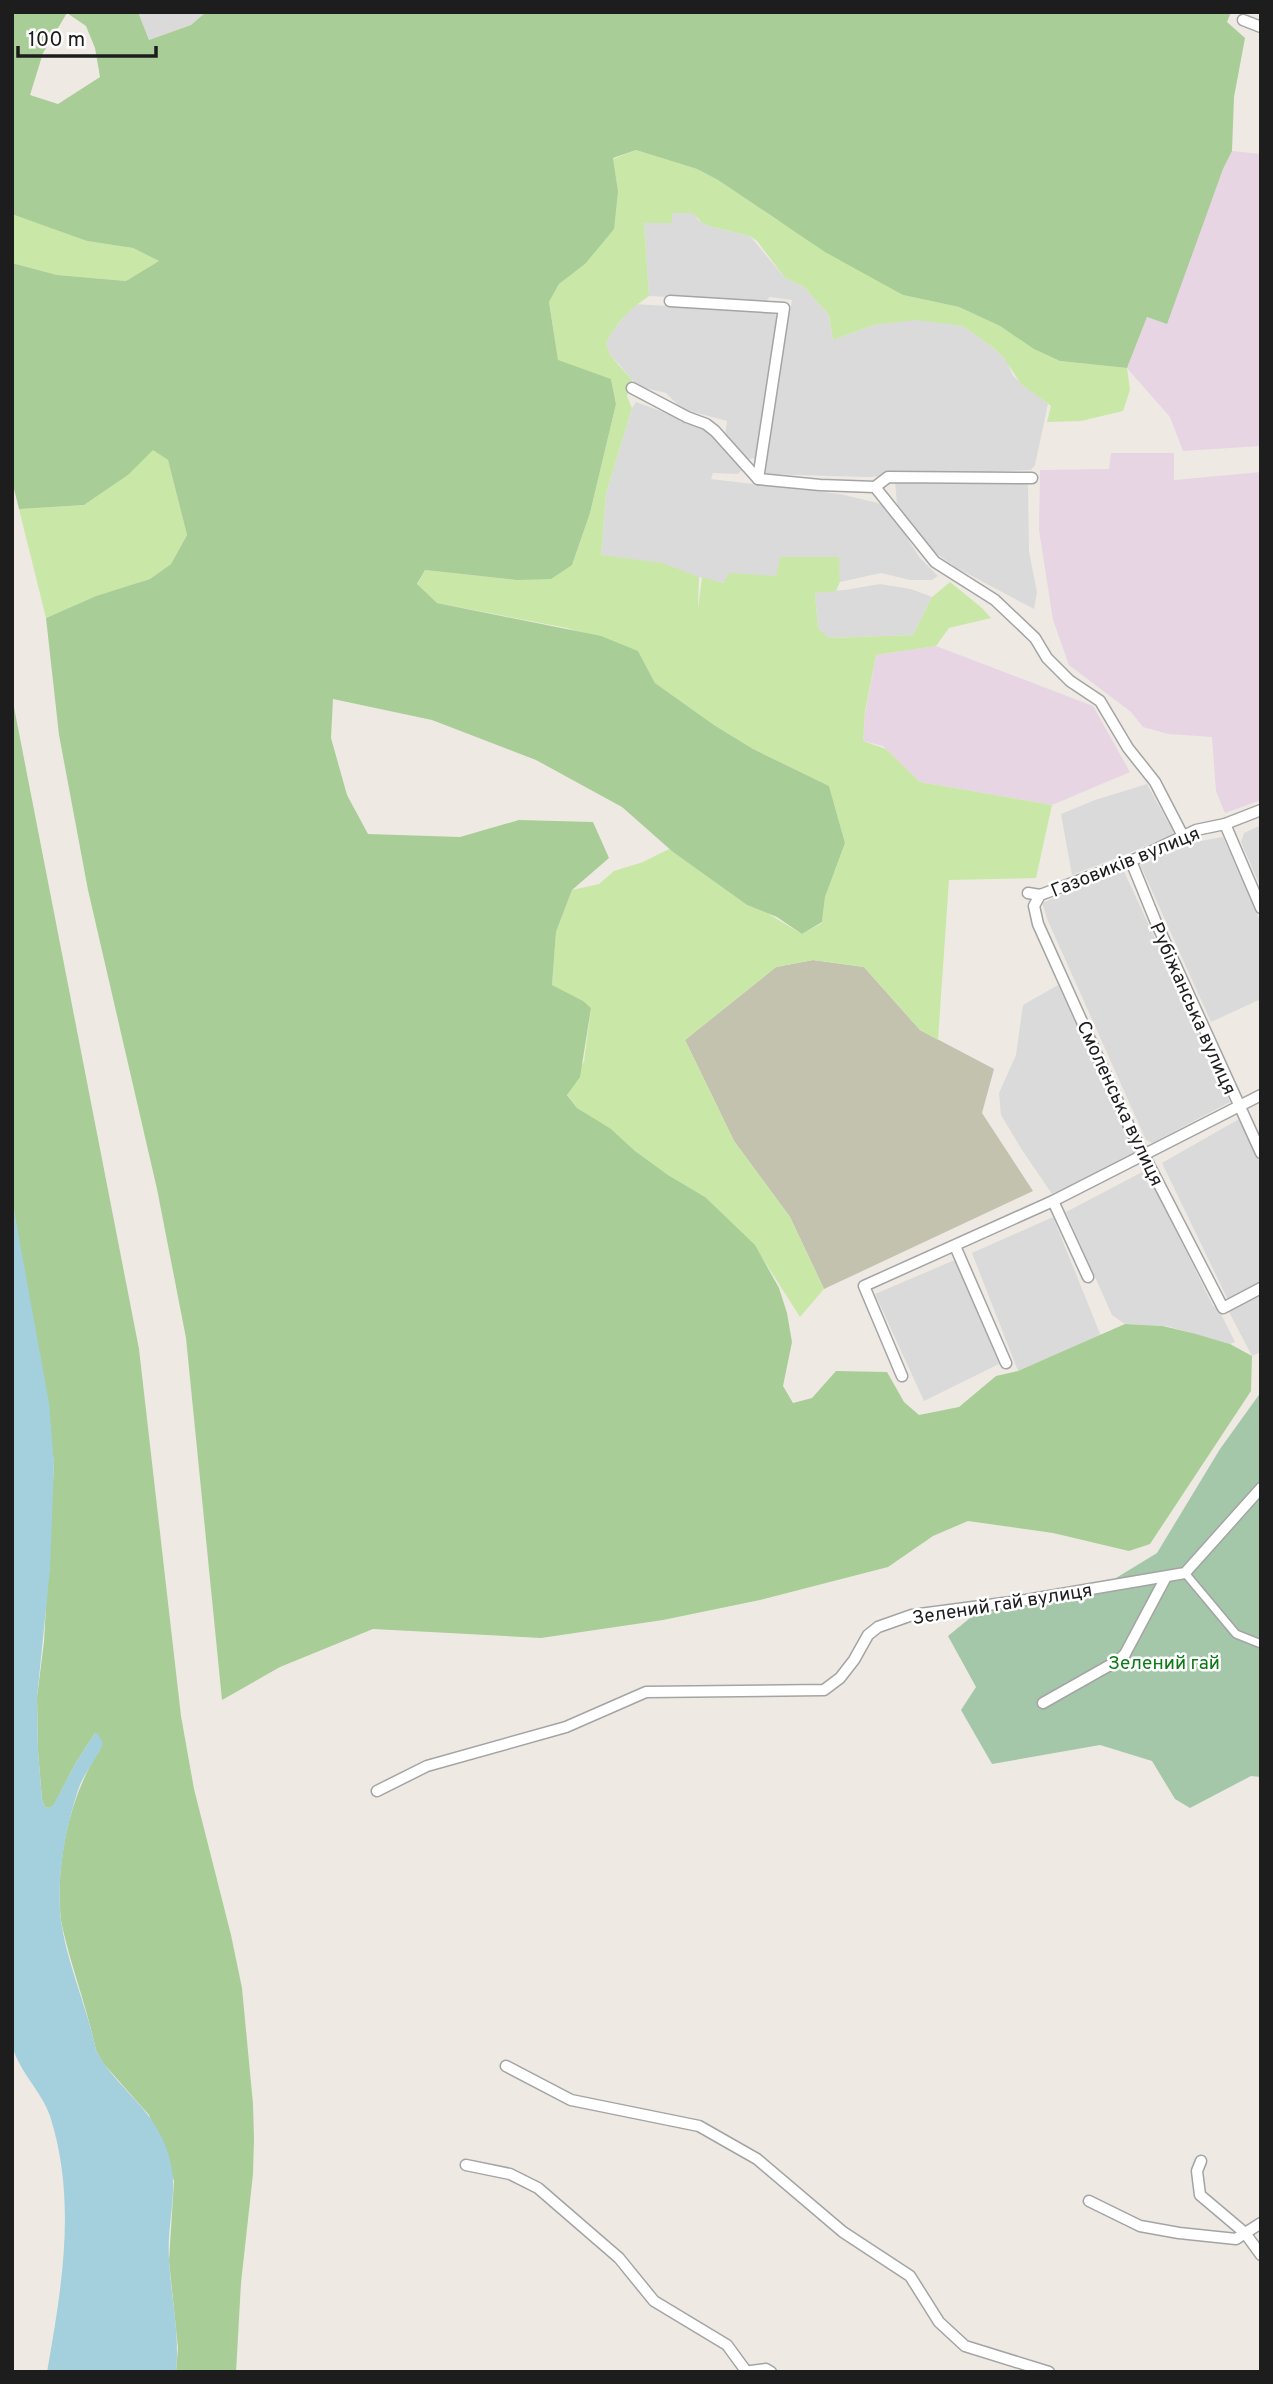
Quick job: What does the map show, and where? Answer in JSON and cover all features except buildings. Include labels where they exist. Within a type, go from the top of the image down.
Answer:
[{"type":"street","points":[[1242,20],[1261,27]]},
{"type":"street","points":[[670,301],[785,308],[758,479]]},
{"type":"street","points":[[632,388],[706,424],[758,479],[875,487],[887,477],[1032,478]]},
{"type":"street","points":[[875,487],[935,562],[995,600],[1035,638],[1047,658],[1070,681],[1100,701],[1128,748],[1155,782],[1184,838]]},
{"type":"street","name":"Газовиків вулиця","points":[[1028,893],[1040,895],[1131,861],[1196,830],[1225,824],[1261,810]]},
{"type":"street","points":[[1225,824],[1261,908]]},
{"type":"street","name":"Рубіжанська вулиця","points":[[1131,861],[1261,1153]]},
{"type":"street","name":"Смоленська вулиця","points":[[1040,895],[1034,905],[1038,924],[1143,1155],[1223,1308],[1261,1288]]},
{"type":"street","points":[[902,1376],[864,1286],[1053,1201],[1261,1095]]},
{"type":"street","points":[[1053,1201],[1088,1277]]},
{"type":"street","points":[[956,1246],[1006,1363]]},
{"type":"street","points":[[1261,1489],[1185,1573],[1236,1634],[1261,1644]]},
{"type":"street","name":"Зелений гай вулиця","points":[[377,1791],[427,1766],[566,1727],[646,1692],[824,1690],[840,1678],[868,1635],[878,1627],[912,1615],[1026,1600],[1185,1573]]},
{"type":"street","points":[[1043,1703],[1125,1654],[1166,1577]]},
{"type":"street","points":[[506,2066],[571,2100],[699,2126],[757,2160],[843,2232],[910,2276],[939,2322],[965,2346],[1049,2372]]},
{"type":"street","points":[[1201,2161],[1197,2171],[1200,2195],[1245,2233],[1261,2255]]},
{"type":"street","points":[[466,2165],[510,2174],[538,2188],[619,2258],[654,2301],[727,2345],[744,2371],[766,2369],[771,2372]]},
{"type":"street","points":[[1089,2201],[1140,2226],[1236,2239],[1261,2224]]},
{"type":"shaded area","points":[[138,12],[206,12],[191,25],[149,40]]},
{"type":"shaded area","points":[[1232,151],[1261,154],[1261,446],[1183,451],[1170,417],[1127,368],[1147,317],[1166,323]]},
{"type":"shaded area","points":[[672,213],[694,213],[698,220],[709,226],[750,236],[785,278],[803,286],[829,315],[833,340],[874,325],[918,319],[963,326],[996,350],[1007,361],[1013,376],[1048,404],[1035,465],[1031,470],[866,477],[762,474],[792,300],[770,297],[765,302],[649,296],[644,223],[672,223]]},
{"type":"shaded area","points":[[634,304],[770,312],[778,316],[758,457],[746,460],[725,435],[727,421],[682,409],[666,393],[637,386],[610,355],[606,339]]},
{"type":"shaded area","points":[[636,402],[706,428],[739,462],[742,470],[738,474],[713,473],[711,479],[840,494],[886,505],[920,558],[938,576],[932,580],[910,580],[881,573],[840,582],[836,557],[780,558],[777,576],[725,583],[601,555],[606,494]]},
{"type":"shaded area","points":[[1111,453],[1174,453],[1174,480],[1261,472],[1261,800],[1225,813],[1216,791],[1212,737],[1168,734],[1143,727],[1131,712],[1069,665],[1053,620],[1039,530],[1040,470],[1109,469]]},
{"type":"shaded area","points":[[895,481],[1028,483],[1029,552],[1037,592],[1034,609],[955,567],[933,551],[897,504]]},
{"type":"shaded area","points":[[880,584],[911,589],[932,597],[913,635],[829,638],[818,628],[815,592]]},
{"type":"shaded area","points":[[936,646],[1093,706],[1130,772],[1052,805],[920,782],[883,746],[863,741],[865,715],[876,655]]},
{"type":"shaded area","points":[[1147,784],[1175,835],[1072,875],[1061,814]]},
{"type":"shaded area","points":[[1261,825],[1261,888],[1241,842],[1244,833]]},
{"type":"shaded area","points":[[1223,837],[1261,923],[1261,999],[1211,1022],[1140,864],[1189,843]]},
{"type":"shaded area","points":[[1123,869],[1230,1102],[1152,1143],[1146,1140],[1042,903]]},
{"type":"shaded area","points":[[813,960],[864,967],[920,1030],[994,1069],[982,1113],[1033,1191],[824,1289],[790,1217],[734,1141],[685,1040],[776,967]]},
{"type":"shaded area","points":[[1058,985],[1137,1153],[1054,1197],[1001,1115],[999,1093],[1016,1055],[1023,1005]]},
{"type":"shaded area","points":[[1239,1119],[1261,1164],[1261,1283],[1228,1300],[1162,1163]]},
{"type":"shaded area","points":[[1146,1170],[1213,1306],[1218,1308],[1235,1342],[1230,1344],[1167,1326],[1125,1324],[1112,1315],[1066,1212]]},
{"type":"shaded area","points":[[1053,1217],[1101,1336],[1018,1371],[972,1253]]},
{"type":"shaded area","points":[[957,1259],[999,1364],[924,1401],[875,1294]]},
{"type":"shaded area","points":[[1261,1293],[1261,1352],[1252,1356],[1228,1310]]},
{"type":"green space","points":[[12,12],[138,12],[149,40],[191,25],[206,12],[1231,12],[1227,22],[1245,38],[1234,97],[1232,151],[1167,324],[1147,317],[1127,368],[1060,361],[1034,349],[1000,326],[959,307],[903,295],[825,252],[718,180],[697,169],[636,150],[613,158],[618,191],[614,229],[585,264],[559,284],[549,302],[558,360],[611,379],[616,404],[590,513],[572,565],[551,579],[516,580],[425,570],[417,584],[437,603],[601,636],[638,651],[655,683],[714,725],[753,749],[829,786],[845,843],[825,897],[822,922],[802,934],[777,917],[747,905],[673,852],[622,807],[536,760],[432,720],[333,699],[331,738],[347,795],[368,834],[460,837],[519,820],[593,822],[609,858],[572,890],[556,932],[552,985],[591,1008],[580,1077],[567,1095],[577,1108],[611,1129],[635,1151],[705,1197],[755,1245],[779,1288],[787,1313],[792,1342],[783,1386],[793,1403],[812,1398],[836,1371],[887,1372],[904,1402],[919,1415],[959,1407],[996,1376],[1018,1371],[1125,1324],[1163,1326],[1196,1334],[1230,1344],[1252,1356],[1251,1391],[1150,1544],[1129,1551],[1053,1533],[968,1521],[933,1536],[888,1567],[760,1600],[663,1620],[541,1638],[373,1629],[280,1667],[222,1700],[186,1338],[157,1189],[88,890],[59,735],[46,618],[96,596],[150,579],[171,564],[187,535],[168,460],[153,450],[128,475],[84,505],[19,509],[12,481],[12,263],[57,275],[126,281],[159,261],[133,248],[87,241],[12,214]],"holes":[[[67,13],[86,26],[95,48],[100,77],[58,104],[30,95],[43,53]]]},
{"type":"green space","points":[[636,150],[697,169],[718,180],[774,218],[903,295],[959,307],[1000,326],[1060,361],[1127,368],[1130,390],[1123,411],[1081,421],[1047,422],[1051,406],[1021,384],[996,350],[963,326],[916,320],[874,325],[833,340],[829,315],[803,286],[785,278],[757,241],[750,236],[709,226],[693,213],[672,213],[672,223],[644,223],[649,296],[624,317],[606,344],[610,355],[632,380],[627,396],[632,408],[606,494],[601,555],[663,563],[699,577],[698,609],[702,577],[724,583],[729,573],[776,576],[780,557],[839,557],[840,582],[836,591],[815,593],[818,628],[829,638],[913,635],[932,597],[950,582],[991,618],[949,628],[936,646],[876,655],[865,712],[863,741],[886,749],[920,782],[1052,805],[1036,878],[949,880],[938,1040],[920,1030],[864,967],[813,960],[776,967],[685,1040],[734,1141],[790,1217],[824,1289],[800,1317],[763,1259],[705,1197],[668,1175],[615,1133],[577,1108],[567,1094],[584,1061],[591,1008],[552,985],[556,932],[572,890],[599,884],[614,871],[643,862],[669,849],[747,905],[767,913],[802,934],[822,923],[825,897],[845,843],[829,786],[753,749],[714,725],[655,683],[638,651],[567,628],[437,603],[417,585],[425,570],[516,580],[572,565],[590,513],[616,404],[611,379],[558,361],[549,302],[559,284],[585,264],[618,191],[613,159]]},
{"type":"green space","points":[[12,214],[87,241],[133,248],[159,261],[126,281],[57,275],[12,263]]},
{"type":"green space","points":[[152,449],[168,460],[187,535],[171,564],[150,579],[96,596],[46,618],[19,509],[84,505],[128,475]]},
{"type":"green space","points":[[12,697],[139,1349],[181,1716],[194,1789],[242,1988],[254,2139],[236,2372],[176,2372],[178,2348],[169,2261],[174,2181],[149,2115],[103,2063],[96,2050],[61,1920],[60,1877],[67,1832],[80,1788],[100,1750],[95,1733],[54,1805],[45,1807],[42,1800],[37,1697],[44,1642],[54,1463],[12,1199]]},
{"type":"green space","name":"Зелений гай","points":[[1261,1392],[1261,1777],[1251,1776],[1190,1808],[1175,1799],[1152,1761],[1100,1745],[992,1764],[961,1710],[976,1687],[948,1636],[981,1609],[1093,1592],[1157,1553],[1220,1449]]},
{"type":"water","points":[[12,1199],[49,1403],[54,1463],[50,1569],[37,1697],[42,1800],[45,1807],[49,1808],[54,1804],[75,1764],[95,1733],[98,1734],[103,1743],[81,1784],[66,1838],[60,1888],[61,1921],[96,2050],[110,2072],[146,2112],[160,2134],[172,2167],[169,2260],[176,2330],[176,2372],[47,2372],[62,2276],[65,2212],[63,2179],[50,2116],[12,2045]]}]
